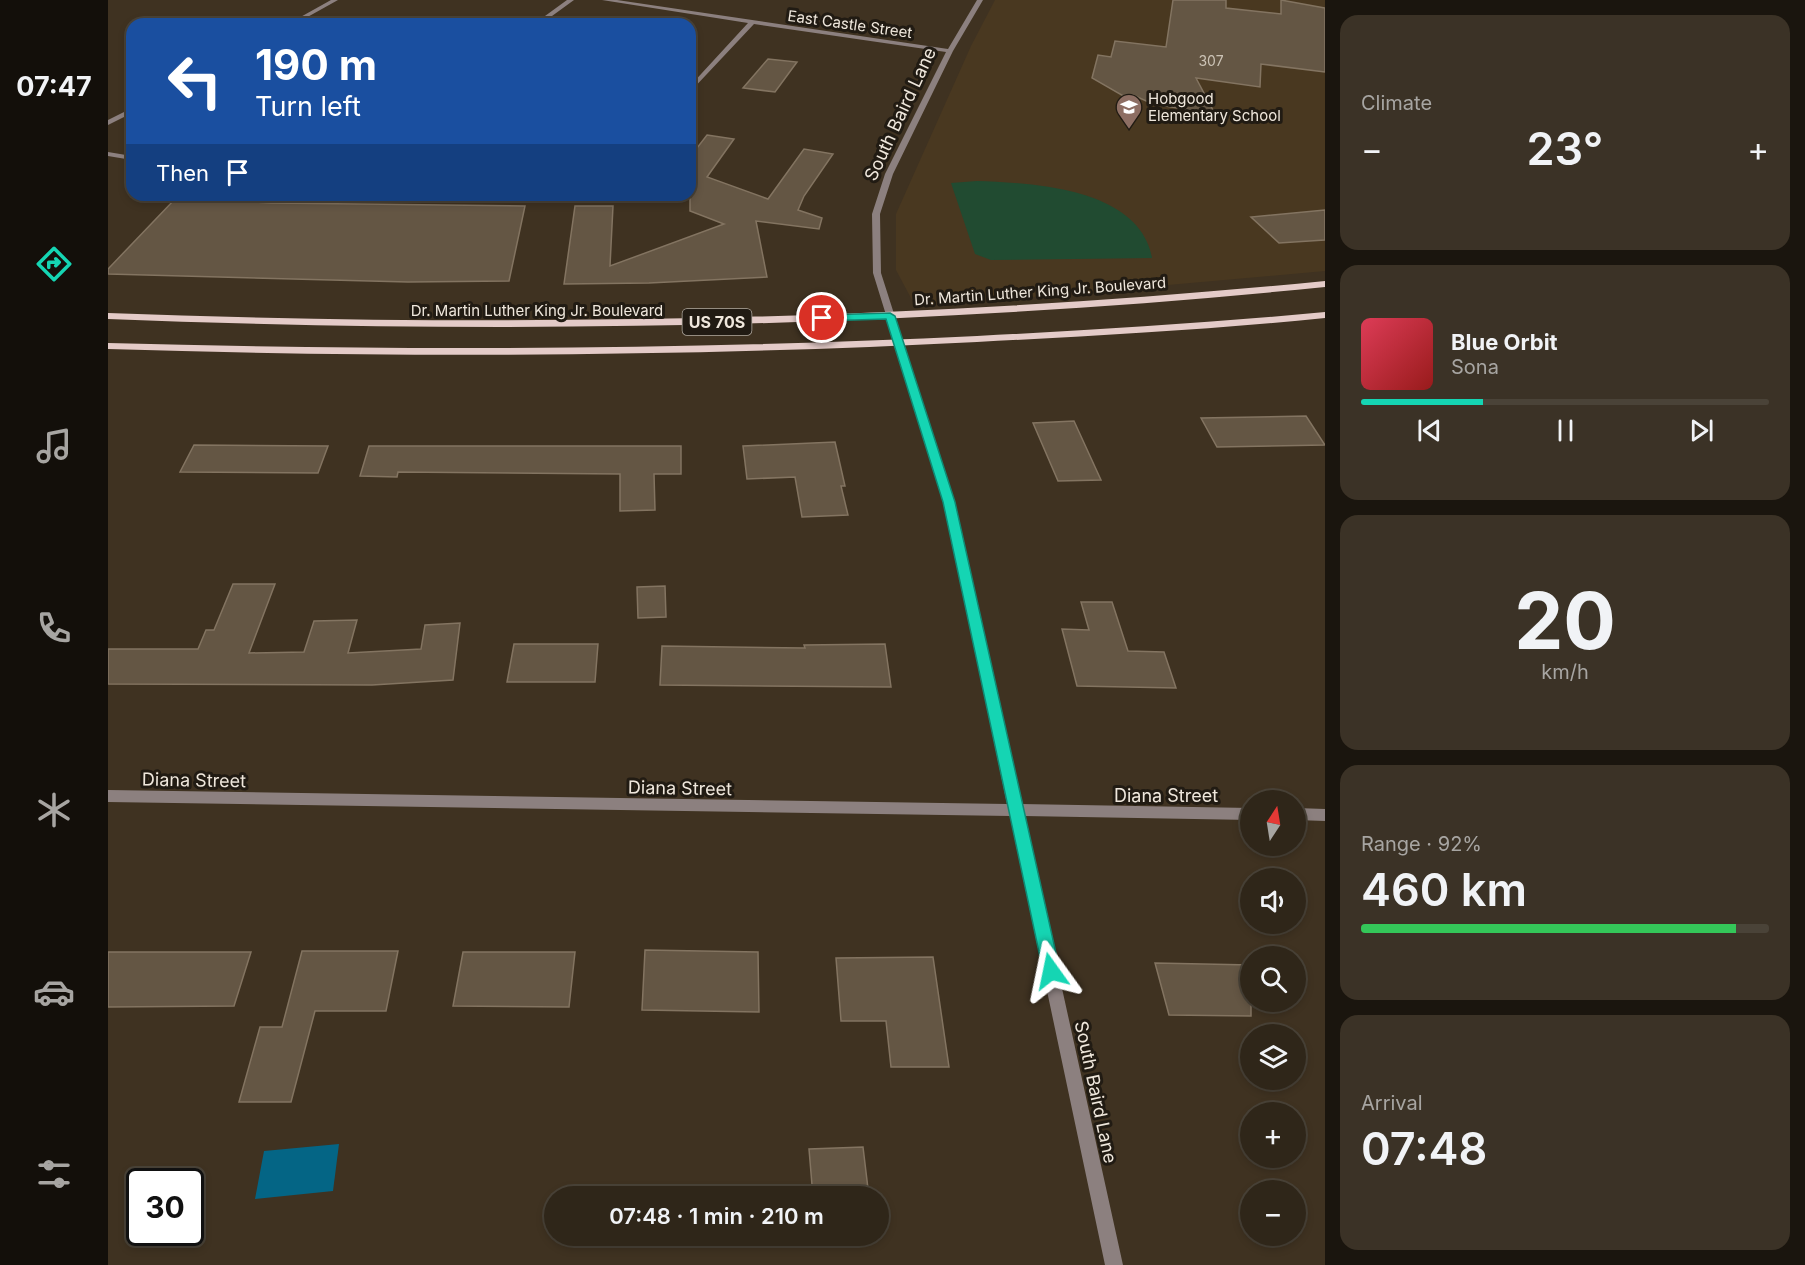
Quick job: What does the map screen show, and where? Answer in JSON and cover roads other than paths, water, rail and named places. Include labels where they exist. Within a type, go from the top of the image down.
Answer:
[{"type":"main road","name":"Dr. Martin Luther King Jr. Boulevard","points":[[108,316],[430,326],[662,324],[890,316],[1113,303],[1325,284]]},
{"type":"main road","name":"US 70S","points":[[108,346],[393,354],[899,344],[1123,331],[1325,315]]},
{"type":"street","points":[[302,18],[335,0]]},
{"type":"street","points":[[546,18],[571,0]]},
{"type":"street","name":"East Castle Street","points":[[605,0],[950,51]]},
{"type":"street","name":"South Baird Lane","points":[[980,0],[950,51],[889,174],[876,214],[877,273],[949,502],[1114,1265]]},
{"type":"street","points":[[696,83],[752,22]]},
{"type":"street","points":[[108,123],[126,113]]},
{"type":"street","points":[[108,154],[126,157]]},
{"type":"street","name":"Diana Street","points":[[108,796],[1240,814]]},
{"type":"street","points":[[1306,814],[1325,815]]},
{"type":"water","points":[[339,1144],[333,1191],[255,1199],[264,1151]]},
{"type":"place","name":"Hobgood Elementary School","points":[[1129,130]]}]
